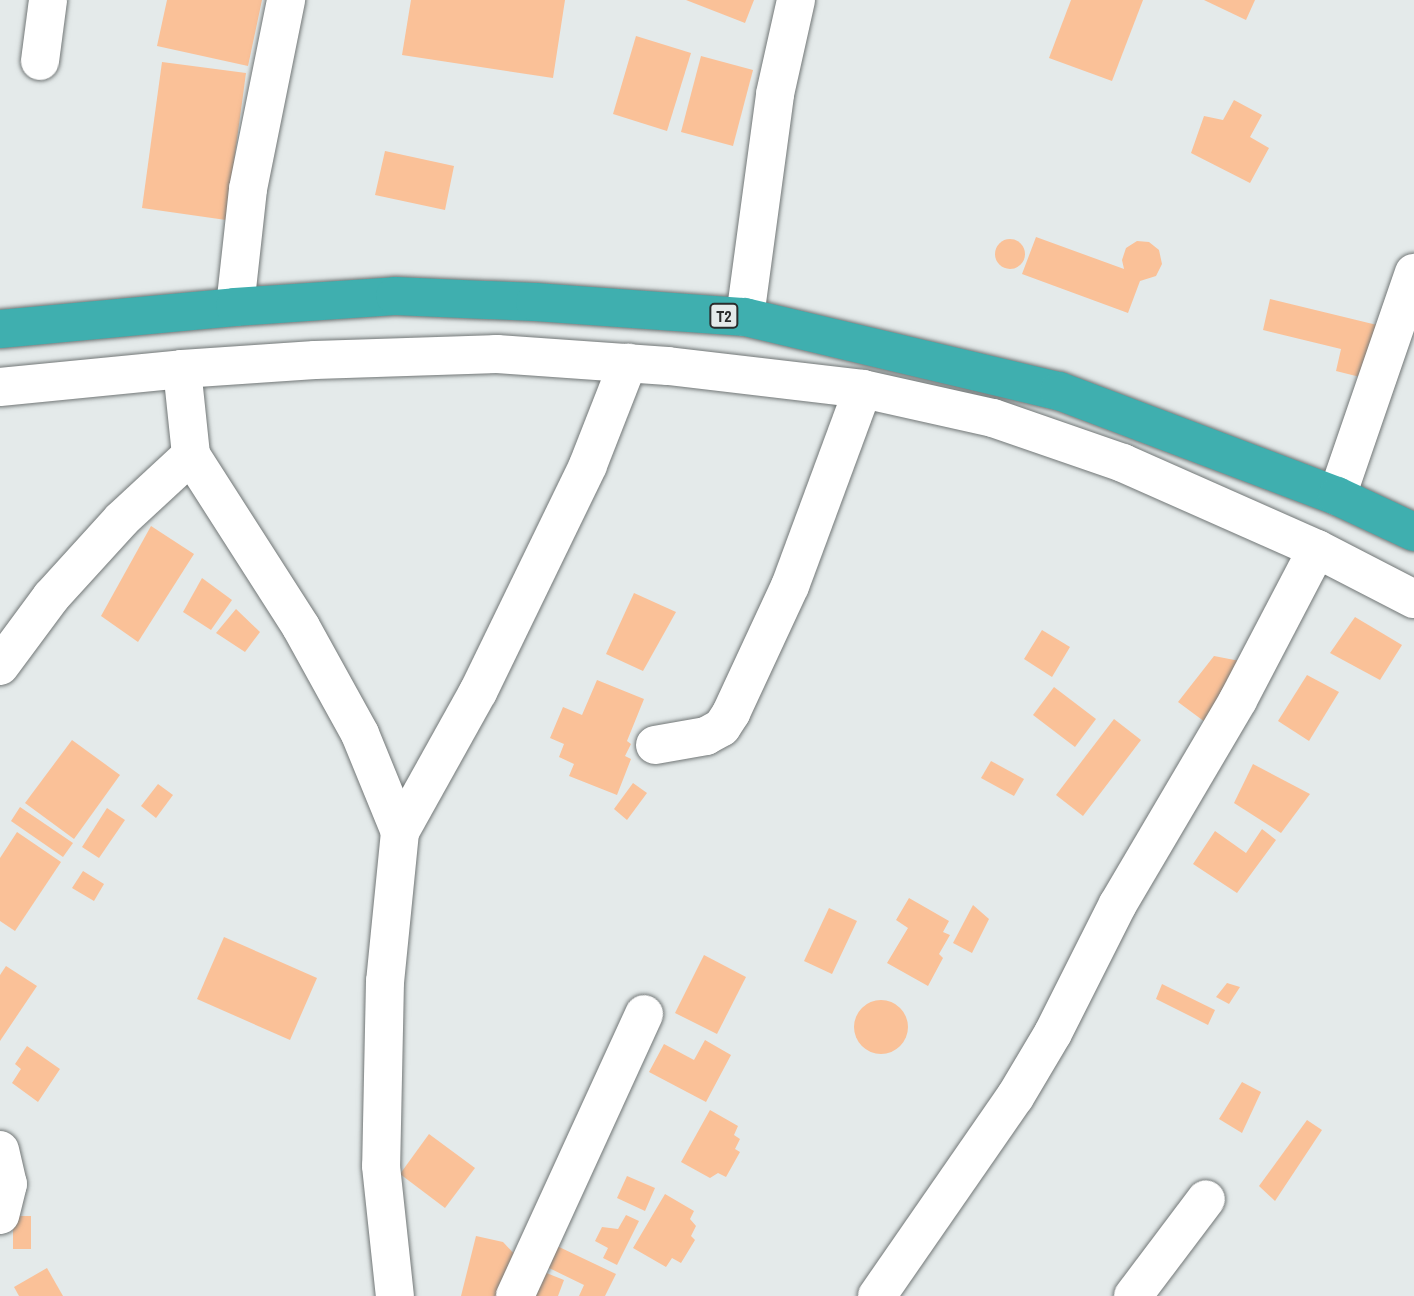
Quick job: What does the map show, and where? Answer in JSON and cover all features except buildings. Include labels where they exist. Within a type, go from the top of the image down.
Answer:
[{"type":"highway","name":"T2","points":[[0,329],[235,307],[395,296],[535,302],[745,317],[1059,391],[1336,496],[1414,532]]},
{"type":"street","points":[[40,61],[48,0]]},
{"type":"street","points":[[235,307],[248,189],[286,0]]},
{"type":"street","points":[[745,317],[775,94],[796,0]]},
{"type":"street","points":[[1336,496],[1414,273]]},
{"type":"street","points":[[0,387],[181,369],[315,360],[497,354],[628,363],[863,389],[993,418],[1123,463],[1318,549],[1414,599]]},
{"type":"street","points":[[395,1296],[382,1166],[385,981],[400,832],[495,657],[588,466],[628,363]]},
{"type":"street","points":[[181,369],[191,454],[301,627],[360,734],[400,832]]},
{"type":"street","points":[[655,745],[706,736],[722,727],[731,713],[790,586],[863,389]]},
{"type":"street","points":[[0,666],[51,597],[122,519],[191,454]]},
{"type":"street","points":[[877,1296],[1016,1097],[1053,1033],[1118,904],[1238,700],[1318,549]]},
{"type":"street","points":[[514,1296],[644,1014]]},
{"type":"street","points":[[0,1150],[8,1184],[0,1215]]},
{"type":"street","points":[[1133,1296],[1206,1199]]}]
